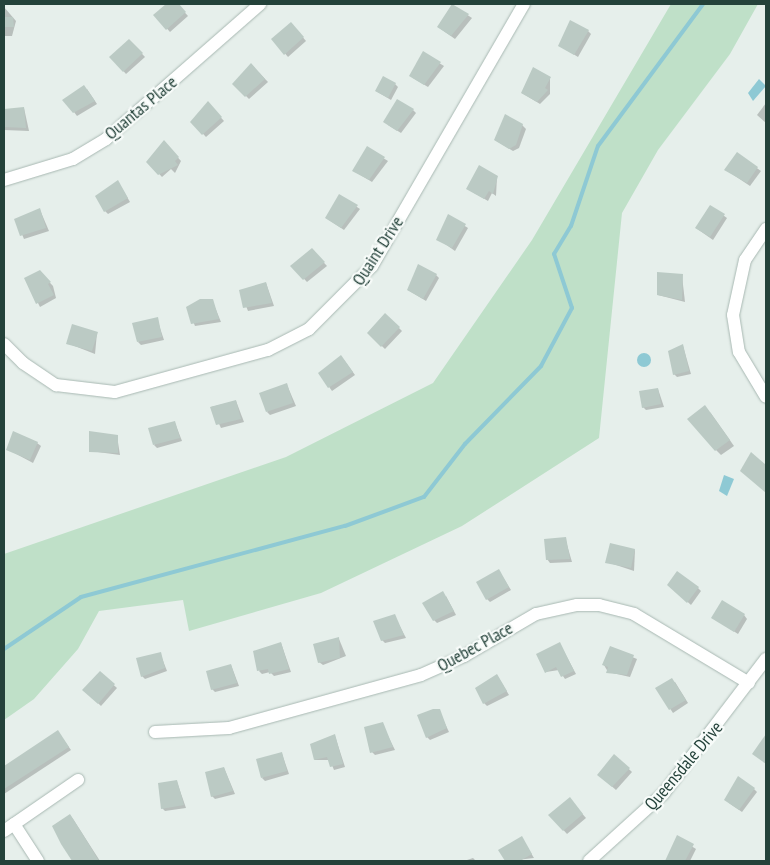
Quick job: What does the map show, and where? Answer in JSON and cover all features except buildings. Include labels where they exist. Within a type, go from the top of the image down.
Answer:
[{"type":"street","name":"Quantas Place","points":[[4,180],[73,159],[106,139],[260,4]]},
{"type":"street","name":"Quaint Drive","points":[[4,344],[23,363],[56,385],[115,392],[268,350],[309,329],[372,266],[524,4]]},
{"type":"street","points":[[766,229],[745,260],[733,315],[739,352],[766,397]]},
{"type":"street","name":"Quebec Place","points":[[155,732],[229,728],[420,675],[464,656],[536,614],[577,605],[599,605],[634,614],[749,683]]},
{"type":"street","name":"Queensdale Drive","points":[[589,861],[603,857],[663,794],[766,659]]},
{"type":"street","points":[[38,861],[9,827],[78,780]]},
{"type":"green space","points":[[671,4],[758,4],[730,54],[658,150],[622,213],[599,438],[462,526],[321,593],[189,631],[183,600],[99,611],[78,649],[34,699],[4,720],[4,554],[286,457],[433,383],[532,240]]},
{"type":"water","points":[[759,79],[766,86],[753,101],[748,93]]},
{"type":"water","points":[[641,353],[647,353],[651,360],[647,367],[641,367],[637,363],[637,357]]},
{"type":"water","points":[[724,475],[734,479],[727,496],[719,491]]},
{"type":"waterway","points":[[4,649],[81,597],[345,526],[424,497],[465,444],[541,366],[572,308],[554,254],[571,226],[598,146],[703,4]]}]
